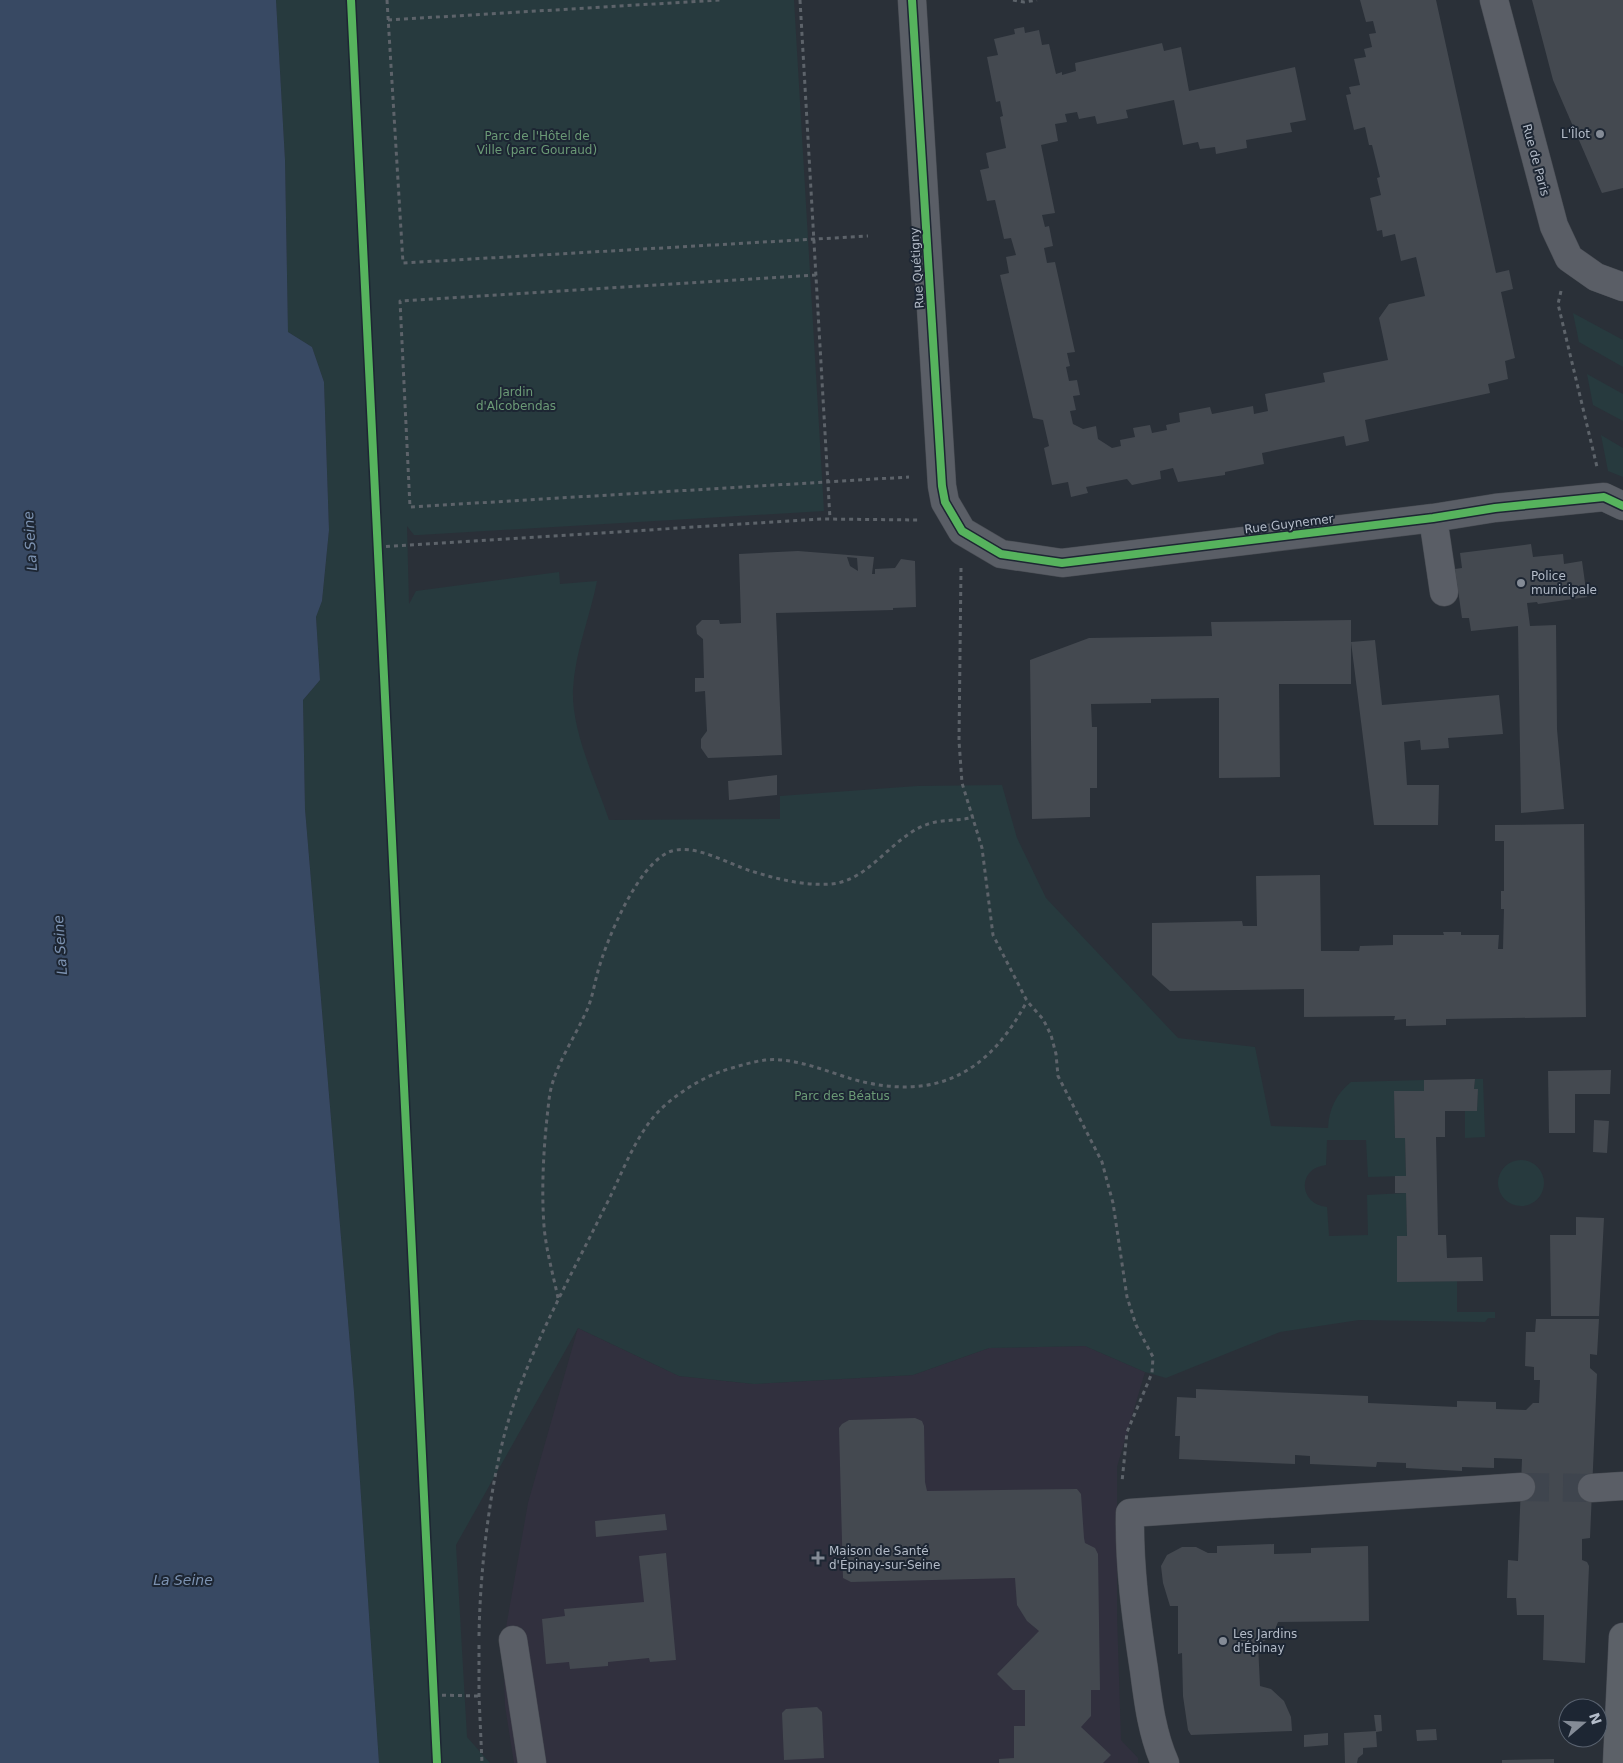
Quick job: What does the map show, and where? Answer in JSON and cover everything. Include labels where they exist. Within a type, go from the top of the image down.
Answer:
[{"type":"main road","points":[[1617,1763],[1623,1637]]},
{"type":"street","name":"Rue Quétigny","points":[[912,0],[941,475],[946,502],[959,525]]},
{"type":"street","name":"Rue de Paris","points":[[1494,0],[1554,226],[1569,258],[1596,277],[1623,287]]},
{"type":"street","name":"Rue Guynemer","points":[[959,525],[1001,554],[1062,563],[1433,518],[1495,508],[1604,497],[1623,506]]},
{"type":"street","points":[[1433,518],[1444,592]]},
{"type":"street","points":[[1592,1488],[1623,1486]]},
{"type":"street","points":[[1165,1763],[1152,1722],[1141,1653],[1129,1556],[1130,1513],[1521,1487]]},
{"type":"street","points":[[513,1640],[532,1763]]},
{"type":"path","points":[[387,0],[403,263],[868,236]]},
{"type":"path","points":[[388,20],[720,0]]},
{"type":"path","points":[[800,0],[830,519]]},
{"type":"path","points":[[1013,0],[1024,2],[1037,0]]},
{"type":"path","points":[[1569,258],[1558,304],[1599,475]]},
{"type":"path","points":[[816,275],[400,301],[410,507],[941,475]]},
{"type":"path","points":[[378,547],[830,519],[959,525],[959,741],[962,783],[982,848],[993,935],[1026,1001],[1043,1019],[1051,1035],[1056,1054],[1058,1076],[1067,1098],[1102,1162],[1113,1203],[1127,1297],[1145,1344],[1153,1357],[1152,1373],[1127,1432],[1121,1492],[1130,1513]]},
{"type":"path","points":[[558,1298],[544,1227],[545,1156],[549,1097],[568,1044],[586,1013],[611,934],[646,871],[660,857],[672,851],[686,850],[710,855],[750,870],[798,883],[832,884],[855,876],[922,826],[946,819],[974,817]]},
{"type":"path","points":[[482,1763],[479,1696],[480,1597],[489,1520],[503,1440],[527,1371],[558,1298],[605,1208],[626,1159],[656,1114],[683,1091],[720,1071],[766,1060],[809,1065],[854,1079],[886,1086],[918,1087],[955,1078],[987,1057],[1012,1028],[1026,1001]]},
{"type":"path","points":[[434,1695],[479,1696]]},
{"type":"shaded area","name":"Maison de Santé d'Épinay-sur-Seine","points":[[578,1328],[679,1376],[754,1384],[913,1375],[989,1348],[1085,1346],[1145,1372],[1117,1467],[1117,1614],[1121,1740],[1138,1758],[1138,1763],[514,1763],[505,1706],[503,1644],[528,1503]]},
{"type":"green space","points":[[276,0],[794,0],[824,511],[419,535],[414,535],[407,526],[409,604],[416,591],[559,572],[560,584],[597,581],[574,675],[573,705],[585,756],[609,820],[780,819],[780,796],[917,786],[1002,785],[1017,838],[1046,898],[1178,1038],[1255,1047],[1271,1126],[1328,1128],[1334,1102],[1351,1082],[1424,1080],[1424,1091],[1394,1091],[1395,1138],[1405,1138],[1406,1176],[1368,1177],[1366,1140],[1327,1140],[1326,1165],[1310,1172],[1306,1179],[1306,1193],[1317,1204],[1327,1207],[1329,1236],[1368,1235],[1367,1195],[1406,1193],[1407,1236],[1397,1236],[1398,1282],[1457,1281],[1457,1312],[1495,1312],[1495,1318],[1488,1318],[1485,1322],[1359,1320],[1280,1332],[1166,1378],[1145,1372],[1085,1346],[989,1348],[913,1375],[754,1384],[679,1376],[578,1328],[456,1545],[467,1737],[490,1763],[379,1763],[354,1392],[305,809],[303,700],[320,680],[316,617],[322,601],[329,530],[324,382],[312,347],[288,332],[285,160]]},
{"type":"green space","points":[[1573,313],[1623,340],[1623,367],[1579,342]]},
{"type":"green space","points":[[1587,374],[1623,394],[1623,421],[1593,405]]},
{"type":"green space","points":[[1601,435],[1623,448],[1623,477],[1608,471]]},
{"type":"green space","points":[[1475,1079],[1483,1079],[1485,1137],[1465,1138],[1465,1111],[1477,1110],[1478,1090],[1474,1089]]},
{"type":"green space","points":[[1516,1160],[1526,1160],[1540,1170],[1544,1183],[1540,1196],[1534,1202],[1526,1206],[1516,1206],[1502,1196],[1498,1188],[1498,1178],[1508,1164]]},
{"type":"water","name":"La Seine","points":[[0,0],[276,0],[285,160],[288,332],[312,347],[324,382],[329,530],[322,601],[316,617],[320,680],[303,700],[305,809],[354,1392],[379,1763],[0,1763]]},
{"type":"building","points":[[1360,0],[1436,0],[1496,273],[1509,270],[1513,289],[1501,292],[1515,358],[1505,361],[1508,379],[1488,384],[1490,393],[1365,420],[1369,441],[1346,446],[1344,436],[1262,453],[1264,464],[1225,472],[1225,475],[1178,482],[1173,468],[1160,471],[1161,479],[1132,485],[1127,479],[1086,487],[1088,493],[1071,497],[1068,482],[1052,485],[1044,448],[1049,446],[1043,420],[1033,418],[1000,275],[1009,273],[1006,257],[1016,255],[1011,238],[1004,239],[995,200],[987,201],[980,170],[989,168],[986,153],[1006,148],[1000,117],[1003,116],[1000,101],[996,102],[987,57],[998,55],[994,39],[1015,34],[1014,29],[1024,27],[1025,33],[1039,30],[1042,45],[1049,44],[1056,74],[1062,72],[1062,75],[1076,71],[1075,63],[1162,43],[1164,51],[1181,47],[1189,91],[1295,67],[1306,120],[1290,123],[1292,132],[1246,140],[1247,148],[1216,154],[1215,147],[1200,149],[1198,142],[1183,145],[1174,100],[1126,110],[1128,118],[1097,124],[1095,116],[1079,119],[1077,112],[1065,114],[1067,122],[1055,124],[1058,141],[1041,145],[1055,213],[1042,215],[1045,227],[1049,226],[1053,246],[1044,248],[1047,263],[1055,262],[1075,352],[1067,353],[1070,366],[1066,367],[1069,381],[1077,380],[1080,395],[1073,396],[1076,410],[1070,411],[1073,424],[1083,429],[1096,426],[1098,439],[1112,448],[1121,446],[1120,440],[1135,437],[1133,428],[1150,425],[1152,433],[1167,430],[1166,425],[1180,422],[1179,413],[1210,407],[1212,414],[1253,406],[1254,414],[1268,411],[1265,394],[1325,382],[1323,373],[1388,360],[1379,318],[1389,304],[1425,296],[1416,257],[1401,261],[1395,234],[1383,237],[1382,230],[1377,231],[1370,198],[1381,195],[1377,178],[1380,177],[1372,145],[1369,145],[1365,127],[1354,130],[1346,95],[1351,94],[1349,87],[1360,85],[1354,59],[1366,57],[1364,49],[1372,47],[1369,34],[1376,33],[1373,21],[1366,22]]},
{"type":"building","name":"L'Îlot","points":[[1532,0],[1623,0],[1623,188],[1602,193],[1601,191],[1553,80]]},
{"type":"building","points":[[1531,544],[1533,557],[1563,554],[1564,564],[1582,561],[1587,597],[1538,604],[1537,602],[1527,603],[1530,626],[1556,625],[1557,729],[1564,809],[1521,813],[1518,626],[1471,631],[1469,618],[1462,618],[1455,569],[1462,568],[1460,553]]},
{"type":"building","points":[[798,551],[874,557],[872,574],[875,574],[875,569],[895,568],[901,559],[915,561],[916,607],[893,608],[893,610],[776,613],[782,755],[708,758],[701,748],[701,739],[707,731],[705,691],[695,692],[695,678],[704,678],[703,639],[697,634],[696,626],[702,620],[719,620],[720,624],[741,623],[739,554]],"holes":[[[847,557],[857,558],[858,571],[850,566]]]},
{"type":"building","points":[[1351,620],[1351,684],[1279,684],[1280,777],[1219,778],[1219,698],[1151,699],[1151,703],[1091,704],[1092,727],[1097,727],[1097,788],[1090,788],[1090,817],[1032,819],[1030,660],[1089,638],[1212,636],[1211,622]]},
{"type":"building","points":[[1375,640],[1382,705],[1499,695],[1503,734],[1448,738],[1449,748],[1421,750],[1420,740],[1404,742],[1407,785],[1439,785],[1438,825],[1374,825],[1351,642]]},
{"type":"building","points":[[777,775],[777,795],[729,800],[728,781]]},
{"type":"building","points":[[1584,824],[1586,1017],[1446,1019],[1446,1025],[1406,1026],[1406,1019],[1394,1020],[1395,1016],[1304,1017],[1304,989],[1170,991],[1152,975],[1152,923],[1242,921],[1243,926],[1257,926],[1256,876],[1320,875],[1321,951],[1359,951],[1360,946],[1393,945],[1393,935],[1444,935],[1443,932],[1461,932],[1461,935],[1499,935],[1498,949],[1503,949],[1504,909],[1501,909],[1501,891],[1504,891],[1504,841],[1495,841],[1495,825]]},
{"type":"building","points":[[1611,1070],[1610,1094],[1575,1094],[1575,1133],[1549,1133],[1548,1071]]},
{"type":"building","points":[[1475,1079],[1474,1089],[1478,1089],[1477,1111],[1445,1111],[1445,1137],[1436,1137],[1438,1235],[1446,1235],[1447,1258],[1482,1257],[1483,1281],[1397,1282],[1397,1236],[1407,1236],[1406,1193],[1395,1193],[1395,1176],[1406,1176],[1405,1138],[1395,1138],[1394,1091],[1424,1091],[1424,1080]]},
{"type":"building","points":[[1594,1120],[1609,1121],[1607,1153],[1593,1152]]},
{"type":"building","points":[[1576,1217],[1604,1218],[1599,1316],[1551,1316],[1550,1235],[1576,1235]]},
{"type":"building","points":[[1536,1319],[1599,1319],[1597,1355],[1590,1354],[1590,1368],[1597,1374],[1590,1538],[1582,1539],[1582,1560],[1587,1562],[1589,1566],[1585,1663],[1543,1660],[1544,1615],[1517,1615],[1516,1598],[1507,1598],[1508,1560],[1518,1561],[1522,1459],[1494,1458],[1494,1468],[1462,1467],[1462,1471],[1406,1468],[1406,1463],[1377,1462],[1376,1467],[1310,1464],[1310,1456],[1295,1455],[1295,1464],[1179,1459],[1180,1436],[1175,1436],[1177,1397],[1196,1398],[1196,1389],[1368,1396],[1368,1403],[1457,1407],[1457,1401],[1496,1402],[1496,1409],[1526,1410],[1533,1403],[1539,1403],[1540,1380],[1534,1380],[1534,1367],[1525,1366],[1526,1332],[1535,1332]]},
{"type":"building","points":[[915,1418],[922,1421],[924,1426],[925,1482],[927,1491],[1077,1489],[1081,1494],[1085,1543],[1095,1548],[1098,1554],[1100,1690],[1091,1690],[1091,1716],[1081,1727],[1111,1755],[1103,1763],[999,1763],[999,1759],[1014,1758],[1014,1726],[1025,1726],[1025,1690],[1013,1690],[997,1674],[1039,1631],[1027,1621],[1017,1605],[1015,1578],[851,1582],[843,1578],[839,1428],[849,1420]]},
{"type":"building","points":[[665,1514],[667,1530],[596,1537],[595,1521]]},
{"type":"building","name":"Les Jardins d'Épinay","points":[[1274,1544],[1274,1554],[1311,1553],[1311,1548],[1368,1546],[1369,1621],[1278,1622],[1272,1637],[1258,1644],[1260,1686],[1271,1689],[1284,1701],[1291,1717],[1292,1731],[1191,1735],[1188,1730],[1183,1696],[1182,1653],[1178,1654],[1178,1606],[1170,1606],[1163,1583],[1161,1566],[1167,1555],[1182,1547],[1196,1547],[1208,1553],[1217,1553],[1217,1546]]},
{"type":"building","points":[[666,1553],[676,1660],[650,1662],[649,1658],[608,1662],[608,1666],[570,1669],[569,1662],[546,1664],[542,1619],[565,1616],[564,1609],[644,1602],[639,1556]]},
{"type":"building","points":[[817,1707],[822,1712],[824,1758],[784,1760],[782,1713],[786,1709]]},
{"type":"building","points":[[1374,1715],[1381,1715],[1382,1731],[1376,1732],[1377,1747],[1363,1748],[1363,1754],[1358,1758],[1357,1763],[1345,1763],[1344,1733],[1376,1731]]},
{"type":"building","points":[[1436,1729],[1437,1740],[1417,1741],[1416,1730]]},
{"type":"building","points":[[1328,1733],[1328,1745],[1304,1747],[1304,1735]]},
{"type":"building","points":[[1554,1759],[1554,1763],[1502,1763],[1502,1760]]},
{"type":"tunnel","points":[[1521,1487],[1592,1488]]},
{"type":"cycle path","points":[[351,0],[437,1763]]},
{"type":"cycle path","points":[[912,0],[942,486],[945,502],[962,531],[1001,554],[1062,563],[1433,518],[1495,508],[1604,497],[1623,506]]},
{"type":"place","name":"L'Îlot","points":[[1600,134]]},
{"type":"place","name":"Police municipale","points":[[1521,583]]},
{"type":"place","name":"Maison de Santé d'Épinay-sur-Seine","points":[[818,1558]]},
{"type":"place","name":"Les Jardins d'Épinay","points":[[1223,1641]]},
{"type":"park label","name":"Parc de l'Hôtel de Ville (parc Gouraud)","points":[[537,143]]},
{"type":"park label","name":"Jardin d'Alcobendas","points":[[516,399]]},
{"type":"park label","name":"Parc des Béatus","points":[[842,1096]]}]
